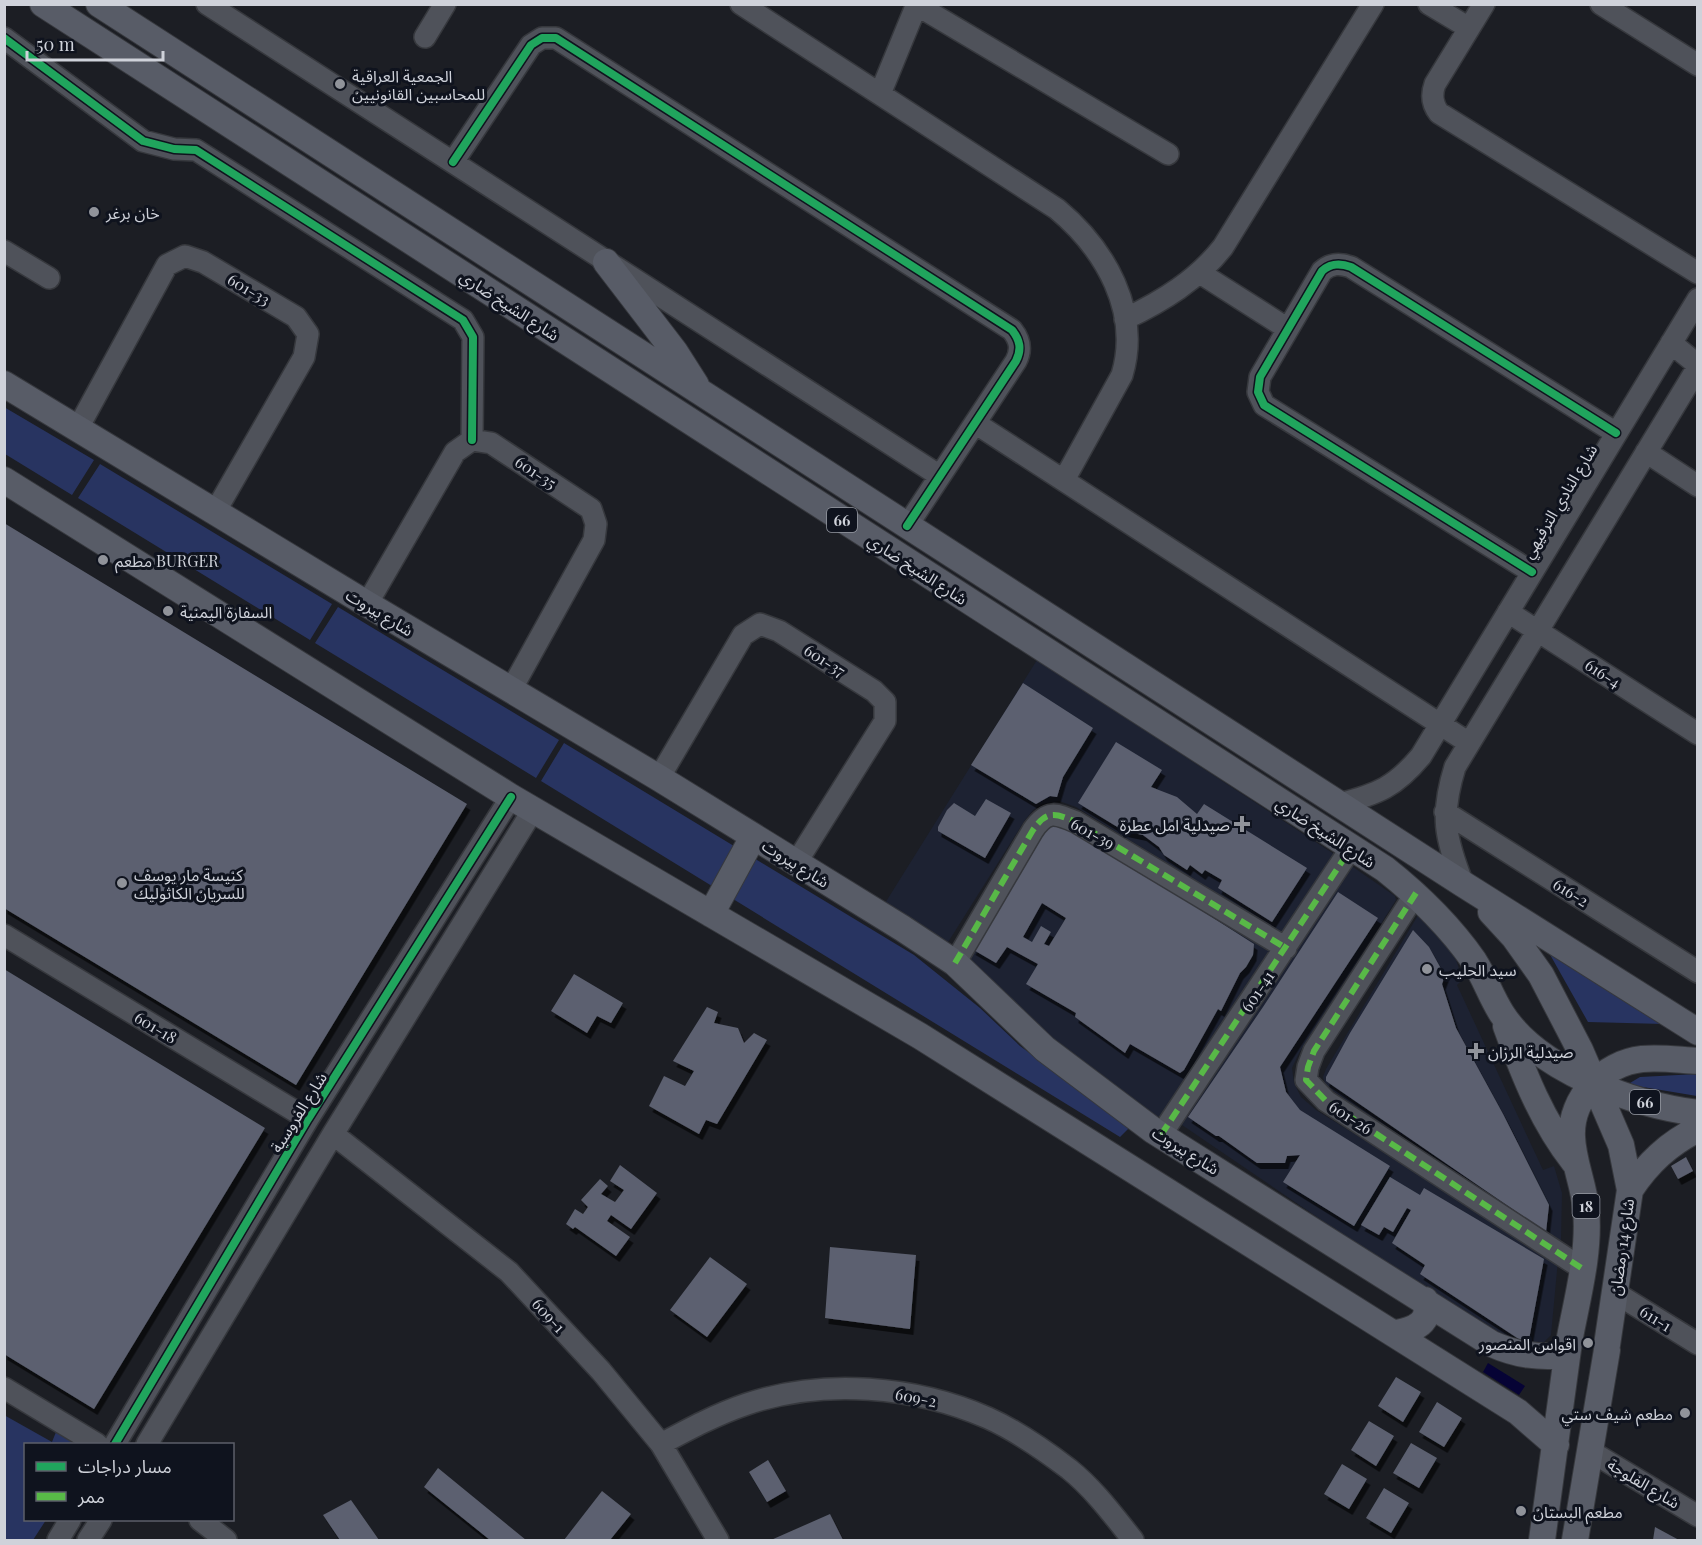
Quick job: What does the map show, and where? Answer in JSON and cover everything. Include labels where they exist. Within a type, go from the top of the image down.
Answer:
[{"type":"main road","name":"شارع الشيخ ضاري","points":[[43,4],[1385,869],[1416,893],[1437,914],[1474,962],[1502,1014],[1538,1052],[1559,1065],[1632,1099],[1698,1113]]},
{"type":"main road","name":"شارع الشيخ ضاري","points":[[99,4],[1463,884],[1698,1032]]},
{"type":"main road","points":[[606,262],[675,352],[699,391]]},
{"type":"main road","name":"شارع بيروت","points":[[4,384],[366,604],[659,778],[902,928],[955,963],[1045,1049],[1161,1135],[1425,1299],[1492,1344],[1512,1352],[1539,1356],[1568,1345]]},
{"type":"main road","points":[[4,480],[511,798],[920,1036],[1396,1333],[1518,1412],[1556,1445]]},
{"type":"main road","points":[[711,914],[753,837]]},
{"type":"main road","name":"شارع 14 رمضان","points":[[1463,884],[1514,937],[1535,966],[1561,1012],[1621,1145],[1630,1190],[1607,1348],[1575,1540]]},
{"type":"main road","points":[[1502,1014],[1524,1077],[1535,1100],[1560,1144],[1576,1165]]},
{"type":"main road","name":"18","points":[[1542,1540],[1568,1345],[1583,1269],[1586,1210],[1572,1135],[1574,1114],[1578,1104],[1594,1082],[1618,1065],[1643,1059],[1698,1061]]},
{"type":"main road","points":[[1630,1190],[1651,1162],[1664,1150],[1698,1129]]},
{"type":"main road","points":[[1396,1333],[1420,1325],[1427,1310],[1425,1299]]},
{"type":"street","points":[[207,4],[940,476]]},
{"type":"street","points":[[425,38],[445,4]]},
{"type":"street","points":[[741,4],[1057,209],[1074,223],[1102,257],[1112,277],[1125,318],[1128,347],[1122,375],[1064,480]]},
{"type":"street","points":[[1125,318],[1165,297],[1200,273],[1212,261],[1228,240],[1373,4]]},
{"type":"street","points":[[1429,4],[1469,28]]},
{"type":"street","points":[[1484,4],[1433,90],[1433,102],[1439,113],[1698,273]]},
{"type":"street","points":[[1601,4],[1698,64]]},
{"type":"street","points":[[880,94],[916,5],[1168,154]]},
{"type":"street","points":[[4,38],[143,141],[174,149],[196,150],[463,320],[472,337],[472,440],[455,452],[366,604]]},
{"type":"street","points":[[453,162],[531,45],[542,38],[563,40],[1012,330],[1019,341],[1019,355],[908,526]]},
{"type":"street","points":[[4,251],[49,278]]},
{"type":"street","name":"601-33","points":[[78,428],[167,265],[185,256],[203,262],[296,317],[308,334],[304,357],[215,513]]},
{"type":"street","points":[[1532,572],[1264,405],[1258,392],[1260,377],[1322,271],[1332,265],[1345,265],[1616,433]]},
{"type":"street","points":[[1200,273],[1288,329]]},
{"type":"street","name":"شارع النادي الترفيهي","points":[[1339,804],[1385,789],[1405,775],[1420,756],[1698,299]]},
{"type":"street","points":[[1463,884],[1450,852],[1446,832],[1445,812],[1448,789],[1455,767],[1698,366],[1671,343]]},
{"type":"street","points":[[975,423],[1469,743]]},
{"type":"street","name":"601-35","points":[[472,440],[491,443],[591,509],[596,524],[594,540],[511,690]]},
{"type":"street","points":[[1646,452],[1698,486]]},
{"type":"street","name":"616-4","points":[[1508,612],[1698,734]]},
{"type":"street","name":"601-37","points":[[659,778],[743,635],[760,624],[779,631],[874,691],[885,702],[885,721],[796,863]]},
{"type":"street","name":"شارع الفروسية","points":[[116,1443],[309,1119],[511,798]]},
{"type":"street","points":[[148,1443],[333,1134],[533,810]]},
{"type":"street","name":"616-2","points":[[1445,812],[1698,972]]},
{"type":"street","name":"601-39","points":[[955,963],[1033,830],[1040,820],[1049,815],[1061,816],[1076,822],[1286,948]]},
{"type":"street","name":"601-41","points":[[1161,1135],[1351,848]]},
{"type":"street","name":"601-26","points":[[1416,893],[1314,1051],[1306,1080],[1326,1101],[1583,1269]]},
{"type":"street","name":"601-18","points":[[4,934],[309,1119]]},
{"type":"street","points":[[381,1005],[404,1020]]},
{"type":"street","name":"609-1","points":[[333,1134],[509,1272],[601,1371],[661,1444],[718,1540]]},
{"type":"street","name":"611-1","points":[[1614,1292],[1698,1344]]},
{"type":"street","points":[[4,1388],[95,1443]]},
{"type":"street","name":"609-2","points":[[661,1444],[704,1421],[759,1401],[797,1393],[846,1389],[894,1392],[942,1402],[988,1418],[1031,1442],[1071,1471],[1092,1491],[1106,1505],[1132,1540]]},
{"type":"street","name":"شارع الفلوجة","points":[[1590,1451],[1698,1516]]},
{"type":"street","points":[[58,1540],[69,1521]]},
{"type":"street","points":[[88,1540],[100,1521]]},
{"type":"street","points":[[201,1521],[226,1540]]},
{"type":"shaded area","points":[[4,407],[94,460],[72,495],[5,454]]},
{"type":"shaded area","points":[[100,464],[332,604],[310,640],[78,498]]},
{"type":"shaded area","points":[[338,607],[559,740],[536,778],[315,643]]},
{"type":"shaded area","points":[[1037,660],[1334,854],[1335,862],[1285,936],[1076,807],[1059,801],[1042,804],[1025,820],[945,947],[882,908]]},
{"type":"shaded area","points":[[564,743],[914,955],[980,1008],[1020,1046],[1122,1120],[1129,1128],[1120,1137],[541,781]]},
{"type":"shaded area","points":[[1051,814],[1271,951],[1163,1121],[1157,1120],[1043,1035],[955,956]]},
{"type":"shaded area","points":[[1350,865],[1395,896],[1396,900],[1299,1053],[1292,1068],[1294,1083],[1301,1097],[1316,1110],[1558,1260],[1551,1335],[1544,1342],[1534,1346],[1490,1335],[1182,1125],[1180,1116]]},
{"type":"shaded area","points":[[1420,912],[1455,956],[1460,972],[1460,982],[1457,985],[1543,1170],[1554,1166],[1562,1193],[1561,1241],[1558,1243],[1326,1086],[1323,1077],[1326,1069]]},
{"type":"shaded area","points":[[1548,951],[1664,1024],[1588,1022]]},
{"type":"shaded area","points":[[1697,1074],[1697,1096],[1630,1083],[1640,1077]]},
{"type":"shaded area","points":[[1488,1363],[1525,1386],[1519,1395],[1483,1372]]},
{"type":"shaded area","points":[[4,1415],[52,1442],[56,1432],[74,1443],[24,1443],[24,1521],[45,1521],[33,1540],[5,1540]]},
{"type":"building","points":[[4,523],[467,804],[296,1085],[4,908]]},
{"type":"building","points":[[1023,683],[1093,728],[1063,777],[1057,797],[1050,796],[1036,804],[971,765]]},
{"type":"building","points":[[1116,742],[1162,770],[1151,787],[1177,797],[1197,814],[1204,804],[1307,868],[1272,922],[1218,888],[1222,880],[1205,870],[1202,874],[1190,865],[1187,870],[1164,855],[1159,847],[1143,835],[1124,831],[1078,803]]},
{"type":"building","points":[[986,799],[1011,813],[985,858],[938,831],[938,827],[947,810],[954,803],[975,816]]},
{"type":"building","points":[[1060,820],[1254,944],[1253,955],[1240,973],[1221,1011],[1218,1009],[1184,1070],[1180,1073],[1130,1044],[1125,1053],[1075,1017],[1076,1013],[1026,984],[1038,964],[1007,947],[996,963],[972,949],[1043,824]],"holes":[[[1042,903],[1066,918],[1049,946],[1044,944],[1051,932],[1041,926],[1032,942],[1023,937]]]},
{"type":"building","points":[[1338,892],[1378,918],[1280,1067],[1286,1092],[1300,1110],[1390,1166],[1354,1226],[1283,1182],[1300,1155],[1287,1156],[1285,1163],[1257,1163],[1188,1117]]},
{"type":"building","points":[[1413,930],[1429,947],[1445,976],[1442,984],[1456,1028],[1549,1205],[1546,1232],[1326,1081],[1350,1033]]},
{"type":"building","points":[[4,969],[265,1128],[94,1409],[4,1354]]},
{"type":"building","points":[[574,974],[623,1003],[611,1023],[597,1016],[587,1033],[551,1011]]},
{"type":"building","points":[[707,1007],[718,1012],[714,1023],[738,1028],[744,1043],[754,1033],[767,1040],[717,1124],[706,1120],[699,1134],[649,1106],[664,1076],[685,1086],[694,1071],[673,1061]]},
{"type":"building","points":[[1686,1157],[1693,1171],[1678,1179],[1671,1166]]},
{"type":"building","points":[[620,1165],[657,1193],[631,1229],[611,1215],[607,1221],[630,1237],[616,1256],[575,1227],[573,1229],[566,1224],[575,1209],[583,1214],[588,1207],[581,1200],[600,1179],[608,1186],[601,1194],[615,1202],[624,1190],[610,1181]]},
{"type":"building","points":[[1390,1177],[1420,1195],[1424,1188],[1544,1259],[1528,1345],[1420,1274],[1425,1265],[1392,1243],[1411,1210],[1407,1208],[1393,1232],[1384,1227],[1379,1235],[1361,1225]]},
{"type":"building","points":[[830,1247],[916,1255],[910,1329],[825,1318]]},
{"type":"building","points":[[710,1257],[747,1284],[707,1337],[670,1310]]},
{"type":"building","points":[[1396,1377],[1421,1392],[1403,1422],[1378,1406]]},
{"type":"building","points":[[1437,1402],[1462,1418],[1444,1447],[1419,1432]]},
{"type":"building","points":[[1369,1421],[1394,1436],[1376,1466],[1351,1450]]},
{"type":"building","points":[[1411,1443],[1437,1458],[1419,1488],[1393,1473]]},
{"type":"building","points":[[768,1460],[786,1491],[767,1502],[749,1472]]},
{"type":"building","points":[[1342,1464],[1367,1479],[1349,1509],[1324,1494]]},
{"type":"building","points":[[438,1468],[526,1540],[490,1540],[424,1487]]},
{"type":"building","points":[[1384,1488],[1409,1503],[1391,1533],[1366,1518]]},
{"type":"building","points":[[602,1491],[631,1514],[610,1540],[564,1540]]},
{"type":"building","points":[[351,1500],[379,1540],[340,1540],[323,1515]]},
{"type":"building","points":[[830,1514],[843,1540],[771,1540]]},
{"type":"building","points":[[1655,1527],[1679,1540],[1653,1540]]},
{"type":"marked path","points":[[955,963],[1033,830],[1043,819],[1052,815],[1076,822],[1286,948]]},
{"type":"marked path","points":[[1161,1135],[1351,848]]},
{"type":"marked path","points":[[1416,893],[1314,1051],[1306,1080],[1326,1101],[1583,1269]]},
{"type":"cycle path","points":[[4,38],[143,141],[174,149],[196,150],[463,320],[473,337],[472,440]]},
{"type":"cycle path","points":[[453,162],[531,45],[542,38],[556,38],[1012,330],[1019,345],[1016,361],[907,526]]},
{"type":"cycle path","points":[[1532,572],[1264,405],[1258,392],[1260,377],[1322,271],[1336,264],[1351,267],[1616,433]]},
{"type":"cycle path","points":[[116,1443],[308,1119],[511,797]]},
{"type":"place","name":"الجمعية العراقية للمحاسبين القانونيين","points":[[340,84]]},
{"type":"place","name":"خان برغر","points":[[94,212]]},
{"type":"place","name":"مطعم BURGER","points":[[103,560]]},
{"type":"place","name":"السفارة اليمنية","points":[[168,611]]},
{"type":"place","name":"صيدلية امل عطرة","points":[[1242,824]]},
{"type":"place","name":"كنيسة مار يوسف للسريان الكاثوليك","points":[[122,883]]},
{"type":"place","name":"سيد الحليب","points":[[1427,969]]},
{"type":"place","name":"صيدلية الرزان","points":[[1476,1051]]},
{"type":"place","name":"اقواس المنصور","points":[[1588,1343]]},
{"type":"place","name":"مطعم شيف ستي","points":[[1685,1413]]},
{"type":"place","name":"مطعم البستان","points":[[1521,1511]]}]
